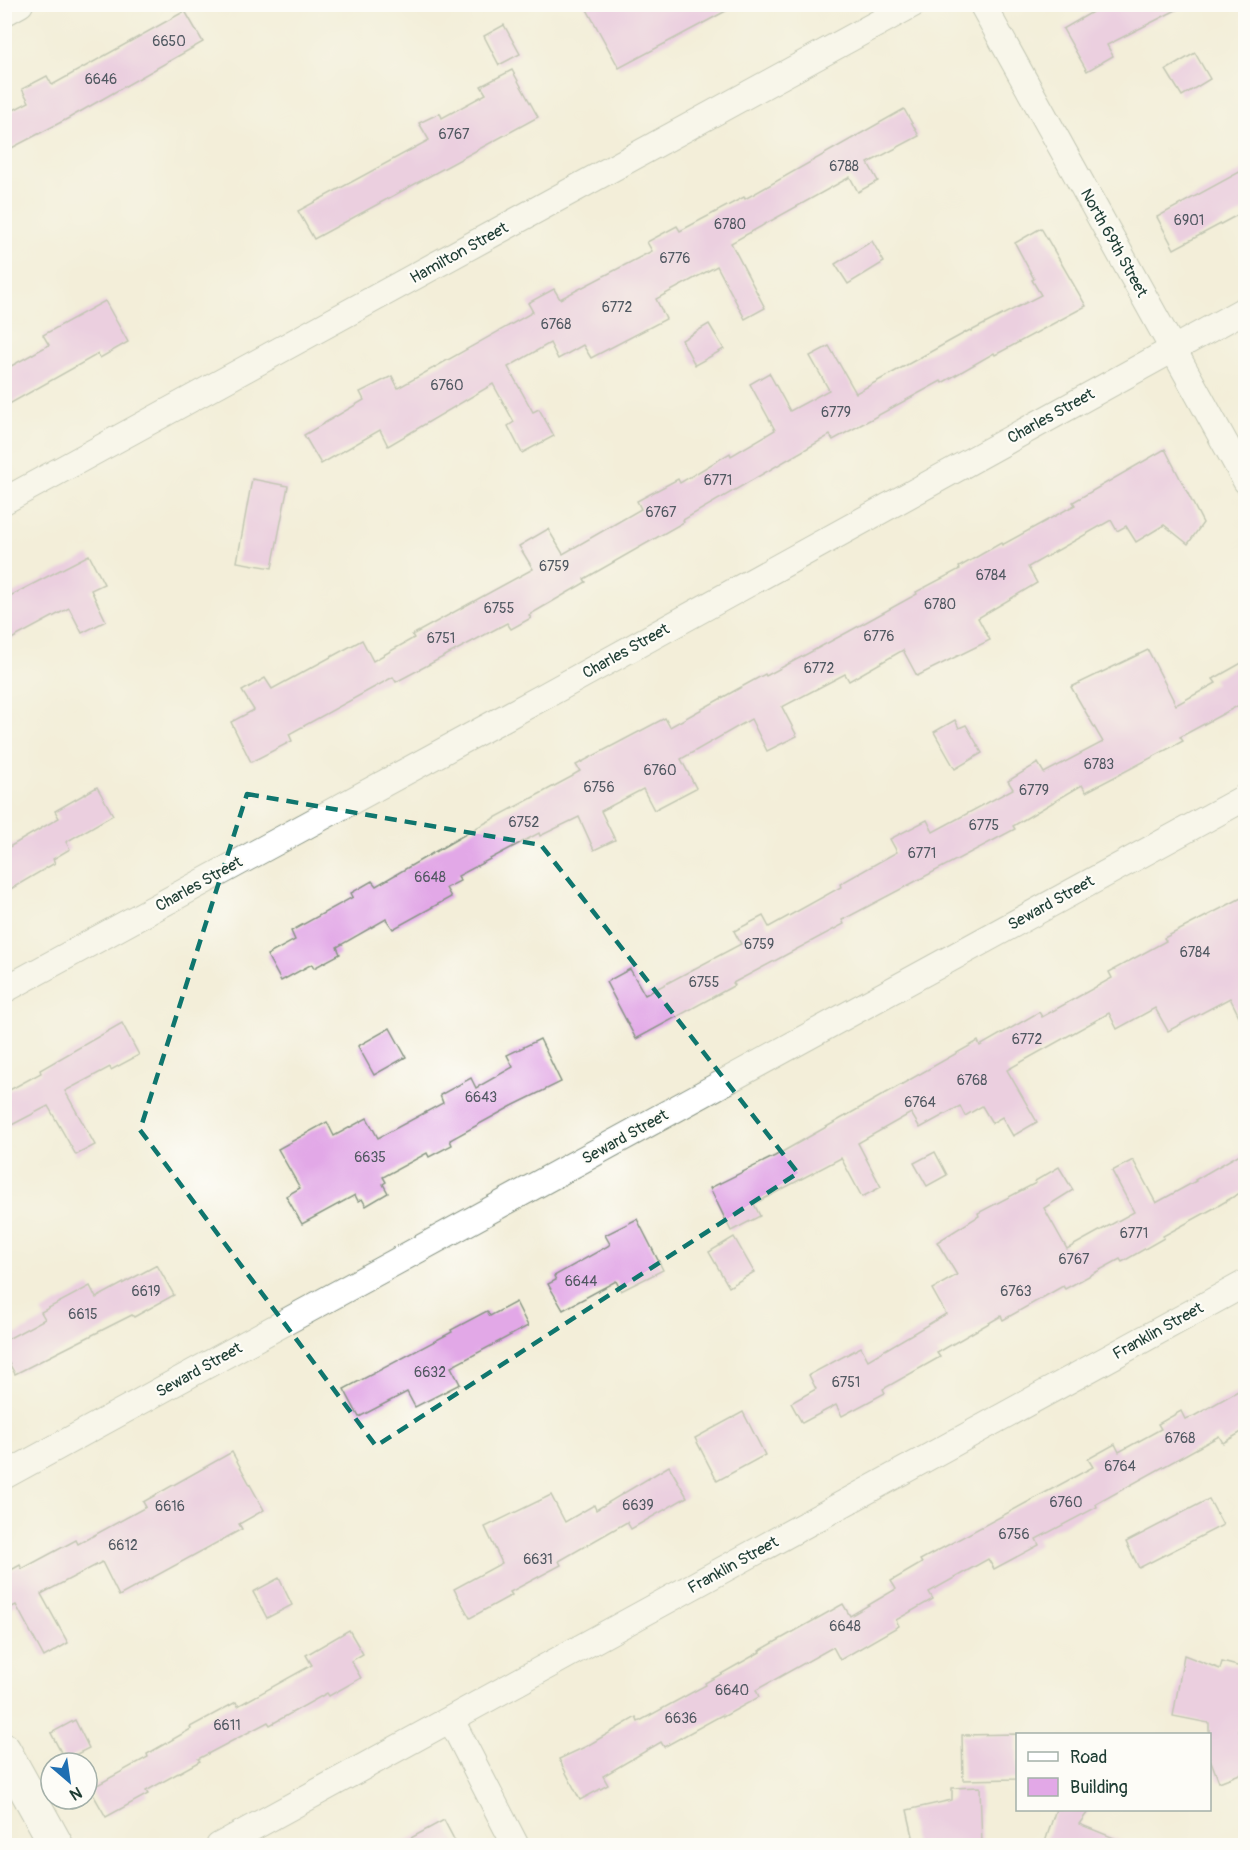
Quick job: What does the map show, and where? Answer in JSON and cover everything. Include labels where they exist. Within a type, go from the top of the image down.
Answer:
[{"type":"street","points":[[4,13],[20,4]]},
{"type":"street","name":"Hamilton Street","points":[[4,501],[913,4]]},
{"type":"street","name":"North 69th Street","points":[[982,4],[1245,481]]},
{"type":"street","name":"Charles Street","points":[[4,990],[530,704],[1245,309]]},
{"type":"street","name":"Seward Street","points":[[4,1476],[1245,797]]},
{"type":"street","name":"Franklin Street","points":[[219,1845],[451,1720],[1245,1283]]},
{"type":"street","points":[[451,1720],[516,1845]]},
{"type":"street","points":[[4,1749],[57,1845]]},
{"type":"highlighted area","points":[[247,794],[541,845],[798,1173],[376,1446],[140,1130]]},
{"type":"building","points":[[584,4],[739,4],[619,68]]},
{"type":"building","points":[[1106,4],[1188,4],[1107,45],[1113,56],[1087,71],[1063,29]]},
{"type":"building","points":[[185,11],[203,42],[4,152],[4,115],[29,102],[22,89],[47,76],[52,85]]},
{"type":"building","points":[[504,25],[520,54],[499,65],[484,36]]},
{"type":"building","points":[[1195,53],[1210,79],[1182,96],[1166,70]]},
{"type":"building","points":[[512,70],[538,117],[314,239],[298,211],[429,140],[419,123],[440,113],[442,118],[486,94],[481,86]]},
{"type":"building","points":[[904,109],[919,136],[868,163],[878,181],[858,192],[850,177],[731,243],[765,308],[745,319],[717,266],[656,299],[666,319],[591,358],[583,345],[558,359],[550,343],[508,367],[533,412],[539,409],[554,436],[522,453],[508,426],[514,422],[493,384],[388,446],[380,430],[321,464],[304,435],[364,400],[360,392],[392,376],[398,388],[533,312],[528,303],[554,289],[560,299],[652,251],[647,242],[677,226],[680,231],[744,197],[745,199]]},
{"type":"building","points":[[1245,169],[1245,211],[1174,249],[1157,217]]},
{"type":"building","points":[[1041,228],[1086,306],[833,440],[830,435],[584,579],[586,582],[529,615],[531,618],[511,629],[507,623],[396,682],[393,677],[289,734],[292,741],[251,762],[231,722],[254,710],[242,691],[265,678],[272,689],[362,640],[373,661],[414,638],[412,635],[533,569],[519,546],[548,529],[563,554],[641,509],[637,501],[678,479],[680,483],[730,453],[731,456],[775,430],[750,384],[769,373],[790,411],[829,390],[810,356],[829,346],[856,393],[970,330],[1041,295],[1015,243]]},
{"type":"building","points":[[872,241],[884,262],[848,284],[835,264]]},
{"type":"building","points":[[105,301],[128,342],[100,358],[98,354],[4,407],[4,370],[49,345],[43,335]]},
{"type":"building","points":[[709,324],[724,349],[695,365],[682,340]]},
{"type":"building","points":[[1165,449],[1203,523],[1188,544],[1164,525],[1136,542],[1126,526],[1117,531],[1111,520],[1028,567],[1037,583],[978,618],[990,640],[917,676],[903,650],[849,681],[845,674],[782,707],[797,736],[767,751],[751,719],[681,759],[696,788],[654,810],[643,789],[601,811],[615,840],[594,850],[579,817],[540,836],[539,833],[458,876],[460,881],[446,888],[451,897],[393,929],[386,919],[337,947],[340,954],[314,968],[312,964],[281,981],[267,955],[295,940],[291,931],[353,897],[351,893],[372,881],[376,886],[476,828],[573,776],[580,771],[576,765],[665,718],[670,727],[765,674],[766,676],[848,632],[960,569],[959,567],[1001,543],[1002,545],[1075,505],[1073,502]]},
{"type":"building","points":[[252,479],[288,486],[272,568],[237,562]]},
{"type":"building","points":[[89,555],[104,584],[91,590],[106,621],[82,633],[69,608],[4,643],[4,599]]},
{"type":"building","points":[[1148,650],[1176,705],[1216,683],[1213,679],[1245,661],[1245,702],[1180,737],[1183,741],[1086,792],[1082,785],[1013,826],[1015,829],[842,920],[844,924],[733,983],[735,985],[636,1039],[606,982],[630,969],[645,995],[741,944],[734,931],[763,916],[769,927],[841,887],[840,884],[897,852],[890,839],[927,820],[933,832],[1013,789],[1008,781],[1038,763],[1044,773],[1103,742],[1071,687]]},
{"type":"building","points":[[955,720],[959,728],[966,725],[982,753],[955,769],[934,732]]},
{"type":"building","points":[[97,787],[113,815],[66,842],[70,849],[53,859],[55,863],[4,893],[4,850],[59,818],[55,811]]},
{"type":"building","points":[[1245,896],[1245,1028],[1230,998],[1168,1031],[1155,1008],[1117,1029],[1109,1013],[1007,1070],[1037,1122],[1013,1136],[1002,1117],[992,1123],[982,1106],[965,1116],[960,1106],[920,1128],[911,1113],[858,1143],[881,1187],[862,1197],[841,1158],[754,1204],[760,1216],[731,1231],[710,1188],[775,1156],[978,1041],[980,1046],[1039,1012],[1042,1017],[1112,978],[1109,972],[1166,941],[1164,938]]},
{"type":"building","points":[[122,1023],[139,1055],[111,1070],[110,1067],[65,1091],[95,1145],[76,1155],[48,1106],[4,1129],[4,1093]]},
{"type":"building","points":[[390,1028],[406,1057],[374,1075],[358,1046]]},
{"type":"building","points":[[540,1039],[561,1082],[450,1140],[452,1145],[429,1157],[427,1153],[383,1177],[386,1182],[383,1184],[388,1193],[366,1206],[362,1199],[358,1201],[355,1195],[302,1224],[286,1196],[300,1188],[278,1149],[327,1122],[334,1136],[367,1118],[378,1138],[443,1103],[440,1095],[471,1078],[476,1088],[513,1067],[507,1055]]},
{"type":"building","points":[[1245,1151],[1245,1190],[1122,1262],[1120,1259],[1065,1289],[1063,1286],[1003,1320],[1001,1316],[937,1353],[940,1357],[883,1389],[885,1393],[842,1416],[836,1405],[802,1423],[791,1403],[816,1389],[809,1375],[861,1347],[868,1360],[946,1314],[932,1289],[957,1275],[937,1242],[979,1216],[978,1213],[1036,1183],[1035,1181],[1059,1167],[1073,1190],[1044,1208],[1067,1249],[1134,1212],[1112,1171],[1133,1160],[1156,1203]]},
{"type":"building","points":[[935,1152],[947,1175],[927,1186],[914,1163]]},
{"type":"building","points":[[637,1219],[663,1270],[621,1291],[616,1281],[563,1310],[548,1284],[556,1280],[554,1276],[608,1246],[610,1244],[605,1235]]},
{"type":"building","points":[[734,1237],[754,1272],[729,1287],[709,1252]]},
{"type":"building","points":[[157,1265],[174,1295],[134,1317],[132,1315],[15,1374],[4,1354],[4,1341],[45,1319],[41,1312],[90,1286],[96,1298]]},
{"type":"building","points":[[516,1302],[528,1326],[451,1367],[460,1384],[415,1407],[407,1392],[359,1417],[344,1389],[487,1311],[490,1316]]},
{"type":"building","points":[[1245,1387],[1245,1430],[1223,1443],[1219,1436],[1096,1504],[1097,1507],[1036,1539],[1039,1545],[994,1569],[988,1559],[929,1592],[933,1599],[896,1620],[899,1626],[840,1660],[833,1647],[756,1690],[759,1697],[664,1747],[661,1742],[603,1776],[608,1785],[580,1800],[559,1759],[587,1746],[636,1717],[638,1722],[706,1685],[705,1683],[759,1651],[843,1604],[850,1616],[896,1589],[891,1581],[922,1563],[920,1560],[1093,1467],[1088,1459],[1115,1444],[1119,1452],[1161,1429],[1158,1424],[1181,1411],[1185,1419],[1194,1416]]},
{"type":"building","points":[[743,1412],[765,1455],[717,1481],[695,1438]]},
{"type":"building","points":[[232,1452],[264,1510],[239,1524],[242,1529],[119,1596],[102,1562],[41,1594],[68,1643],[44,1657],[16,1605],[4,1611],[4,1574],[20,1565],[22,1569],[76,1540],[78,1544],[146,1507],[143,1502]]},
{"type":"building","points":[[669,1466],[687,1497],[631,1529],[627,1522],[559,1561],[561,1565],[510,1592],[512,1595],[470,1618],[454,1589],[502,1563],[485,1527],[551,1495],[565,1522],[594,1505],[596,1510]]},
{"type":"building","points":[[1209,1499],[1223,1525],[1139,1568],[1126,1542]]},
{"type":"building","points":[[279,1578],[292,1605],[267,1618],[253,1592]]},
{"type":"building","points":[[349,1630],[363,1654],[351,1661],[361,1678],[329,1696],[327,1693],[270,1725],[268,1722],[198,1759],[200,1761],[146,1791],[148,1794],[106,1817],[99,1805],[99,1784],[148,1757],[147,1754],[191,1729],[190,1727],[236,1702],[238,1706],[312,1665],[306,1655]]},
{"type":"building","points":[[1184,1655],[1220,1669],[1222,1662],[1245,1668],[1245,1710],[1239,1731],[1245,1747],[1245,1772],[1219,1782],[1211,1761],[1209,1723],[1173,1716]]},
{"type":"building","points":[[75,1720],[89,1748],[83,1751],[60,1751],[51,1733]]},
{"type":"building","points":[[1016,1734],[1016,1779],[963,1780],[962,1735]]},
{"type":"building","points":[[980,1787],[982,1845],[915,1845],[907,1810],[952,1800],[952,1788]]},
{"type":"building","points":[[1055,1811],[1089,1811],[1079,1824],[1129,1844],[1128,1845],[1044,1845]]},
{"type":"building","points":[[444,1820],[457,1845],[398,1845]]}]
